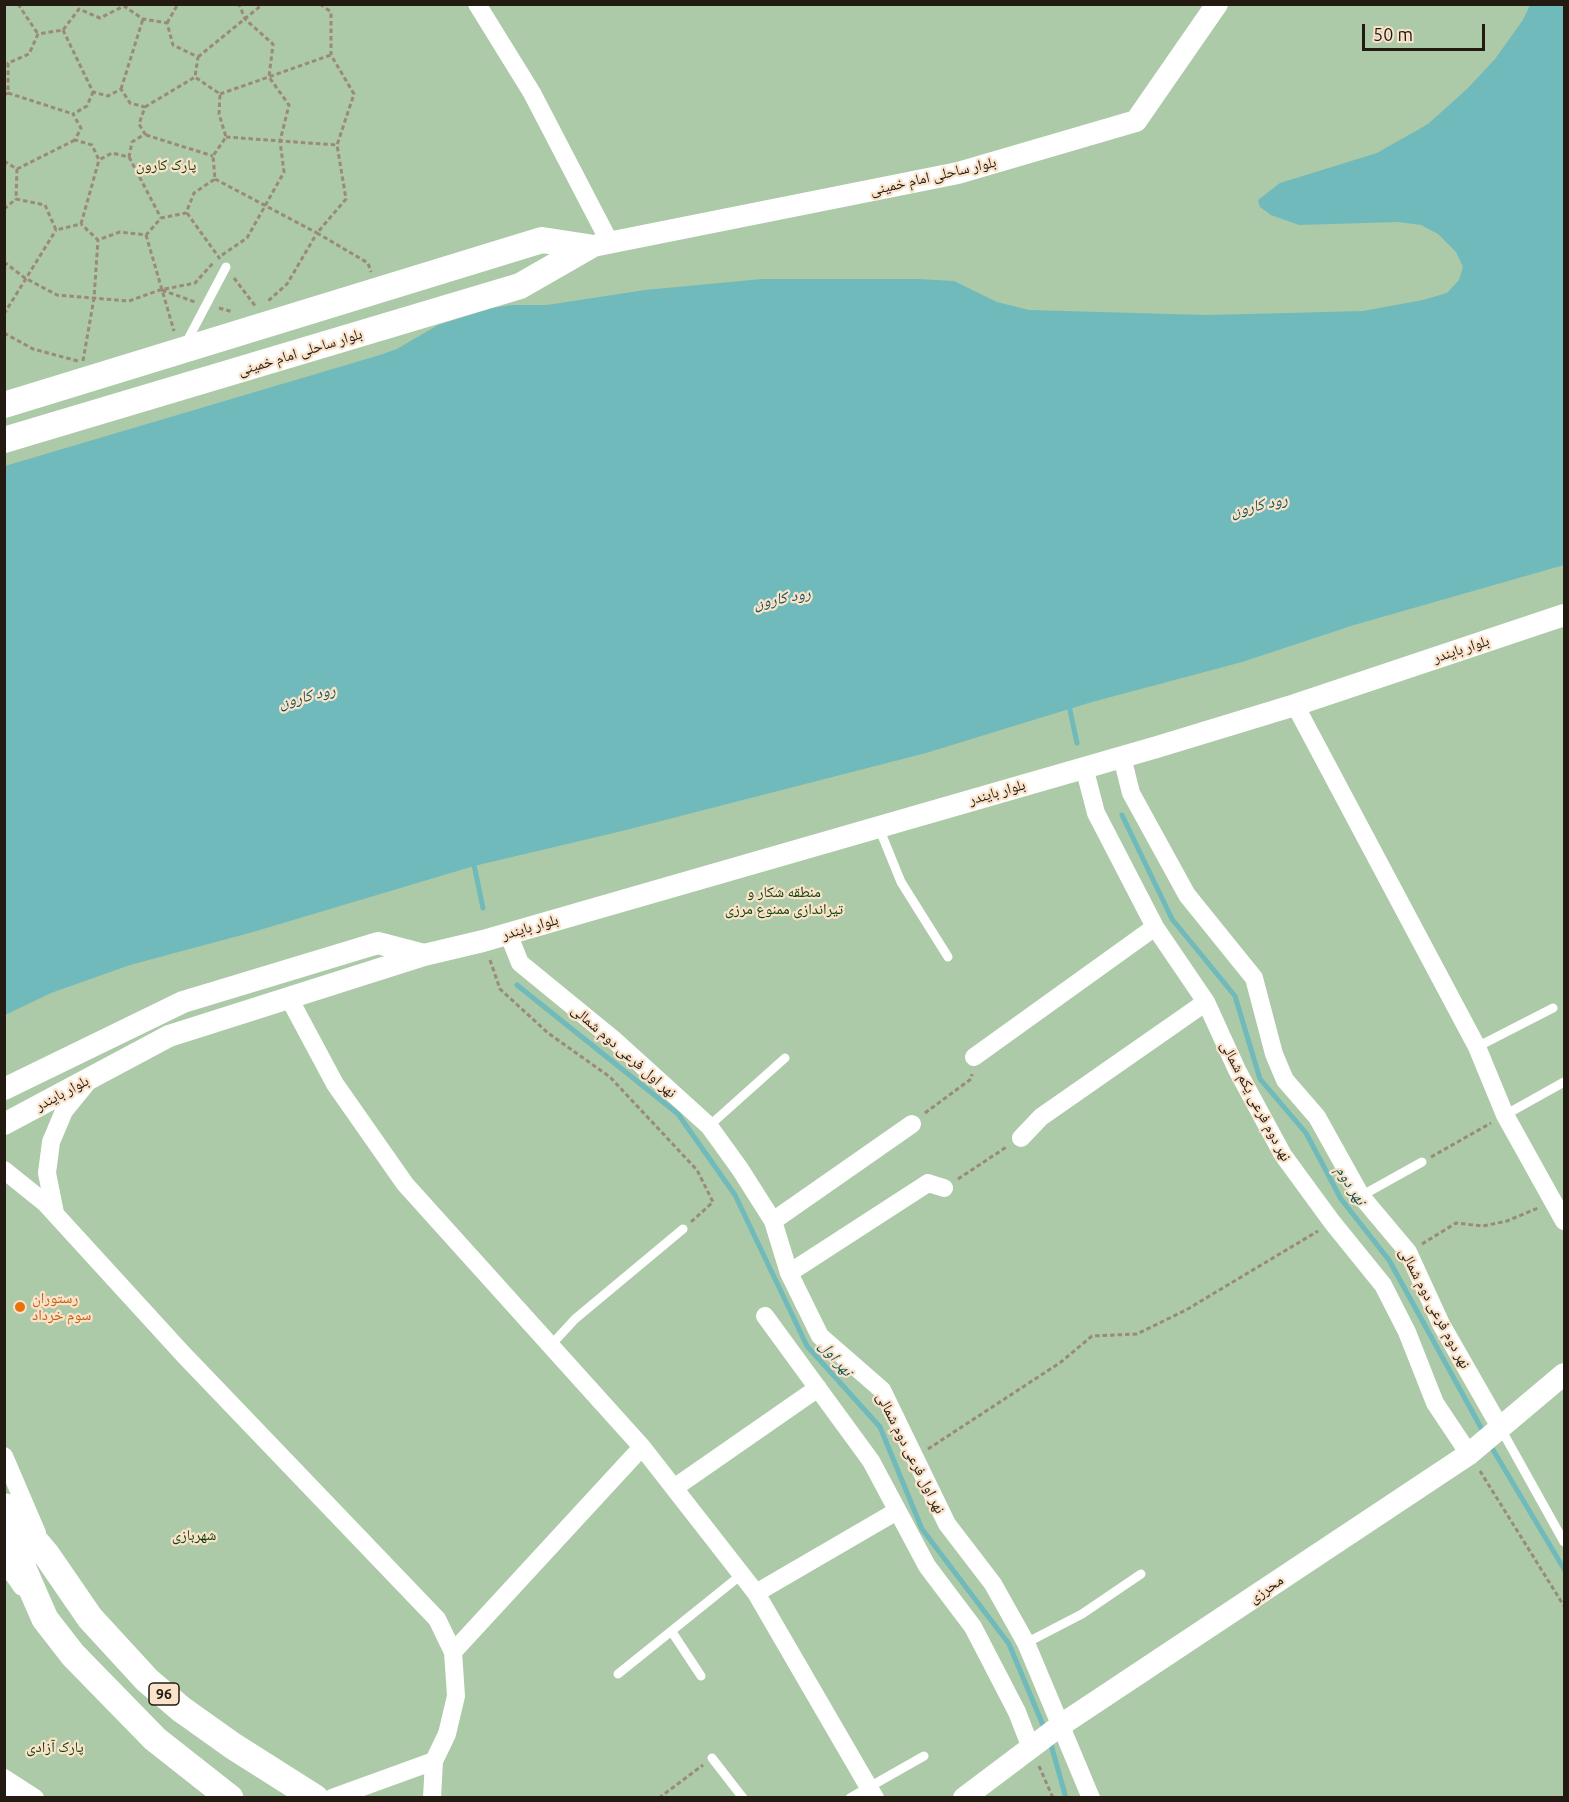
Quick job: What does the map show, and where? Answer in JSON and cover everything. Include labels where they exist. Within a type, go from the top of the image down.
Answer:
[{"type":"main road","name":"بلوار ساحلی امام خمینی","points":[[4,405],[542,240],[599,245]]},
{"type":"main road","name":"بلوار ساحلی امام خمینی","points":[[4,440],[520,286],[599,245]]},
{"type":"main road","name":"96","points":[[5,1506],[46,1554],[90,1618],[147,1680],[207,1728],[315,1797]]},
{"type":"main road","name":"96","points":[[5,1506],[24,1571],[45,1619],[73,1656],[156,1739],[230,1797]]},
{"type":"street","points":[[477,4],[532,93],[599,245]]},
{"type":"street","name":"بلوار ساحلی امام خمینی","points":[[599,245],[958,173],[1136,121],[1217,4]]},
{"type":"street","name":"بلوار بایندر","points":[[4,1124],[169,1036],[424,955],[483,941],[1295,705],[1564,615]]},
{"type":"street","points":[[1295,705],[1477,1047],[1505,1115],[1556,1202],[1564,1221]]},
{"type":"street","name":"نهر دوم فرعی دوم شمالی","points":[[1122,757],[1131,793],[1187,895],[1254,978],[1274,1054],[1285,1080],[1317,1118],[1361,1196],[1408,1252],[1441,1324],[1485,1441]]},
{"type":"street","name":"نهر دوم فرعی یکم شمالی","points":[[1084,767],[1096,813],[1155,927],[1206,1002],[1237,1070],[1283,1155],[1332,1222],[1383,1285],[1407,1332],[1435,1403],[1485,1441]]},
{"type":"street","points":[[974,1057],[1155,927]]},
{"type":"street","name":"نهر اول فرعی دوم شمالی","points":[[508,933],[520,963],[613,1039],[709,1126],[740,1169],[773,1221],[789,1273],[820,1335],[882,1390],[947,1524],[993,1584],[1026,1643],[1046,1736]]},
{"type":"street","name":"بلوار بایندر","points":[[4,1089],[183,1002],[378,943],[424,955]]},
{"type":"street","points":[[289,998],[335,1084],[405,1184],[552,1344],[642,1447],[756,1593],[872,1792]]},
{"type":"street","points":[[1021,1138],[1041,1117],[1206,1002]]},
{"type":"street","points":[[56,1218],[48,1180],[51,1142],[56,1126],[73,1098],[97,1075]]},
{"type":"street","points":[[773,1221],[912,1124]]},
{"type":"street","points":[[4,1170],[32,1190],[183,1354],[437,1619],[453,1652],[456,1696],[447,1734],[434,1761],[432,1797]]},
{"type":"street","points":[[789,1273],[928,1183],[944,1188]]},
{"type":"street","points":[[765,1316],[871,1461],[927,1566],[973,1627],[1017,1712],[1046,1736],[1091,1797]]},
{"type":"street","name":"محرزی","points":[[964,1797],[1046,1736],[1485,1441],[1564,1374]]},
{"type":"street","points":[[674,1488],[818,1388]]},
{"type":"street","points":[[453,1652],[642,1447]]},
{"type":"street","points":[[4,1456],[46,1554]]},
{"type":"street","points":[[756,1593],[897,1511]]},
{"type":"street","points":[[4,1561],[45,1619]]},
{"type":"street","points":[[332,1797],[434,1761]]},
{"type":"street","points":[[4,1778],[35,1797]]},
{"type":"street","points":[[4,1794],[10,1797]]},
{"type":"lane","points":[[182,351],[226,267]]},
{"type":"lane","points":[[878,826],[901,882],[948,957]]},
{"type":"lane","points":[[1477,1047],[1553,1008]]},
{"type":"lane","points":[[709,1126],[785,1058]]},
{"type":"lane","points":[[1505,1115],[1564,1082]]},
{"type":"lane","points":[[1361,1196],[1422,1162]]},
{"type":"lane","points":[[552,1344],[575,1319],[683,1229]]},
{"type":"lane","points":[[1485,1441],[1564,1542]]},
{"type":"lane","points":[[1026,1643],[1082,1614],[1141,1574]]},
{"type":"lane","points":[[618,1674],[741,1575]]},
{"type":"lane","points":[[672,1632],[701,1676]]},
{"type":"lane","points":[[850,1797],[872,1792],[924,1756]]},
{"type":"lane","points":[[712,1758],[743,1797]]},
{"type":"path","points":[[18,4],[38,34]]},
{"type":"path","points":[[178,4],[167,23],[173,45],[198,57]]},
{"type":"path","points":[[4,262],[25,278],[57,294],[129,301],[160,290],[195,283],[219,257],[247,238],[284,172],[280,141],[289,105],[269,77],[273,44],[245,19],[239,4]]},
{"type":"path","points":[[195,77],[198,57],[263,4]]},
{"type":"path","points":[[269,324],[258,310],[287,284],[317,233],[346,199],[337,145],[354,94],[331,55],[331,12],[320,4]]},
{"type":"path","points":[[38,34],[63,30],[79,7],[100,18],[124,5],[143,20],[167,23]]},
{"type":"path","points":[[93,92],[108,96],[121,89],[143,20]]},
{"type":"path","points":[[63,30],[93,92],[87,106],[73,114]]},
{"type":"path","points":[[17,169],[75,140],[81,128],[73,114],[6,94],[6,62],[29,54],[38,34]]},
{"type":"path","points":[[220,94],[331,55]]},
{"type":"path","points":[[195,77],[220,94]]},
{"type":"path","points":[[195,77],[145,107],[139,124],[145,134],[213,156]]},
{"type":"path","points":[[121,89],[130,103],[145,107]]},
{"type":"path","points":[[220,94],[219,114],[226,137]]},
{"type":"path","points":[[145,134],[132,142],[129,157],[161,218]]},
{"type":"path","points":[[226,137],[337,145]]},
{"type":"path","points":[[215,179],[213,156],[226,137]]},
{"type":"path","points":[[75,140],[92,146],[99,160],[81,224]]},
{"type":"path","points":[[99,160],[112,153],[129,157]]},
{"type":"path","points":[[4,161],[17,169]]},
{"type":"path","points":[[16,200],[17,169]]},
{"type":"path","points":[[215,179],[368,263],[378,291]]},
{"type":"path","points":[[146,235],[161,218],[186,213],[194,193],[215,179]]},
{"type":"path","points":[[4,208],[16,200],[45,205],[56,230]]},
{"type":"path","points":[[4,314],[56,230],[81,224]]},
{"type":"path","points":[[81,224],[98,240]]},
{"type":"path","points":[[98,240],[120,232],[146,235]]},
{"type":"path","points":[[146,235],[160,290],[182,351]]},
{"type":"path","points":[[4,333],[33,349],[83,362],[94,298],[98,240]]},
{"type":"path","points":[[483,941],[500,989],[548,1033],[610,1077],[696,1170],[713,1202],[683,1229]]},
{"type":"path","points":[[912,1124],[971,1079],[974,1057]]},
{"type":"path","points":[[1422,1162],[1505,1115]]},
{"type":"path","points":[[944,1188],[1021,1138]]},
{"type":"path","points":[[1408,1252],[1456,1223],[1483,1226],[1507,1221],[1556,1202]]},
{"type":"path","points":[[914,1458],[1061,1362],[1092,1336],[1137,1334],[1186,1310],[1332,1222]]},
{"type":"path","points":[[1485,1441],[1498,1497],[1564,1606]]},
{"type":"path","points":[[1046,1736],[1053,1797]]},
{"type":"path","points":[[659,1797],[712,1758]]},
{"type":"green space","name":"منطقه شکار و تیراندازی ممنوع مرزی","points":[[4,5],[1564,5],[1564,1797],[5,1797]]},
{"type":"water","name":"رود کارون","points":[[1530,5],[1564,5],[1564,565],[1354,625],[1242,662],[1092,702],[926,753],[622,831],[474,866],[253,932],[130,965],[51,993],[5,1015],[5,466],[380,355],[397,349],[438,325],[492,308],[512,305],[547,305],[645,290],[762,279],[954,281],[997,302],[1029,310],[1206,315],[1363,311],[1423,300],[1447,293],[1459,280],[1463,267],[1456,252],[1438,234],[1421,225],[1398,222],[1299,225],[1271,215],[1260,207],[1258,200],[1280,183],[1377,153],[1428,124],[1467,89],[1495,59],[1523,20]]},
{"type":"waterway","points":[[1068,701],[1077,743]]},
{"type":"waterway","name":"نهر دوم","points":[[1122,815],[1172,919],[1235,996],[1260,1079],[1306,1133],[1341,1199],[1389,1260],[1485,1435]]},
{"type":"waterway","points":[[473,860],[483,908]]},
{"type":"waterway","name":"نهر اول","points":[[517,985],[678,1114],[735,1195],[807,1346],[880,1427],[922,1529],[1009,1644],[1045,1730]]},
{"type":"waterway","name":"نهر دوم","points":[[1489,1443],[1564,1569]]},
{"type":"waterway","name":"نهر اول","points":[[1050,1741],[1066,1798]]},
{"type":"place","name":"رستوران سوم خرداد","points":[[20,1307]]},
{"type":"park label","name":"پارک کارون","points":[[166,165]]},
{"type":"park label","name":"شهربازی","points":[[194,1535]]},
{"type":"park label","name":"پارک آزادی","points":[[55,1747]]}]
